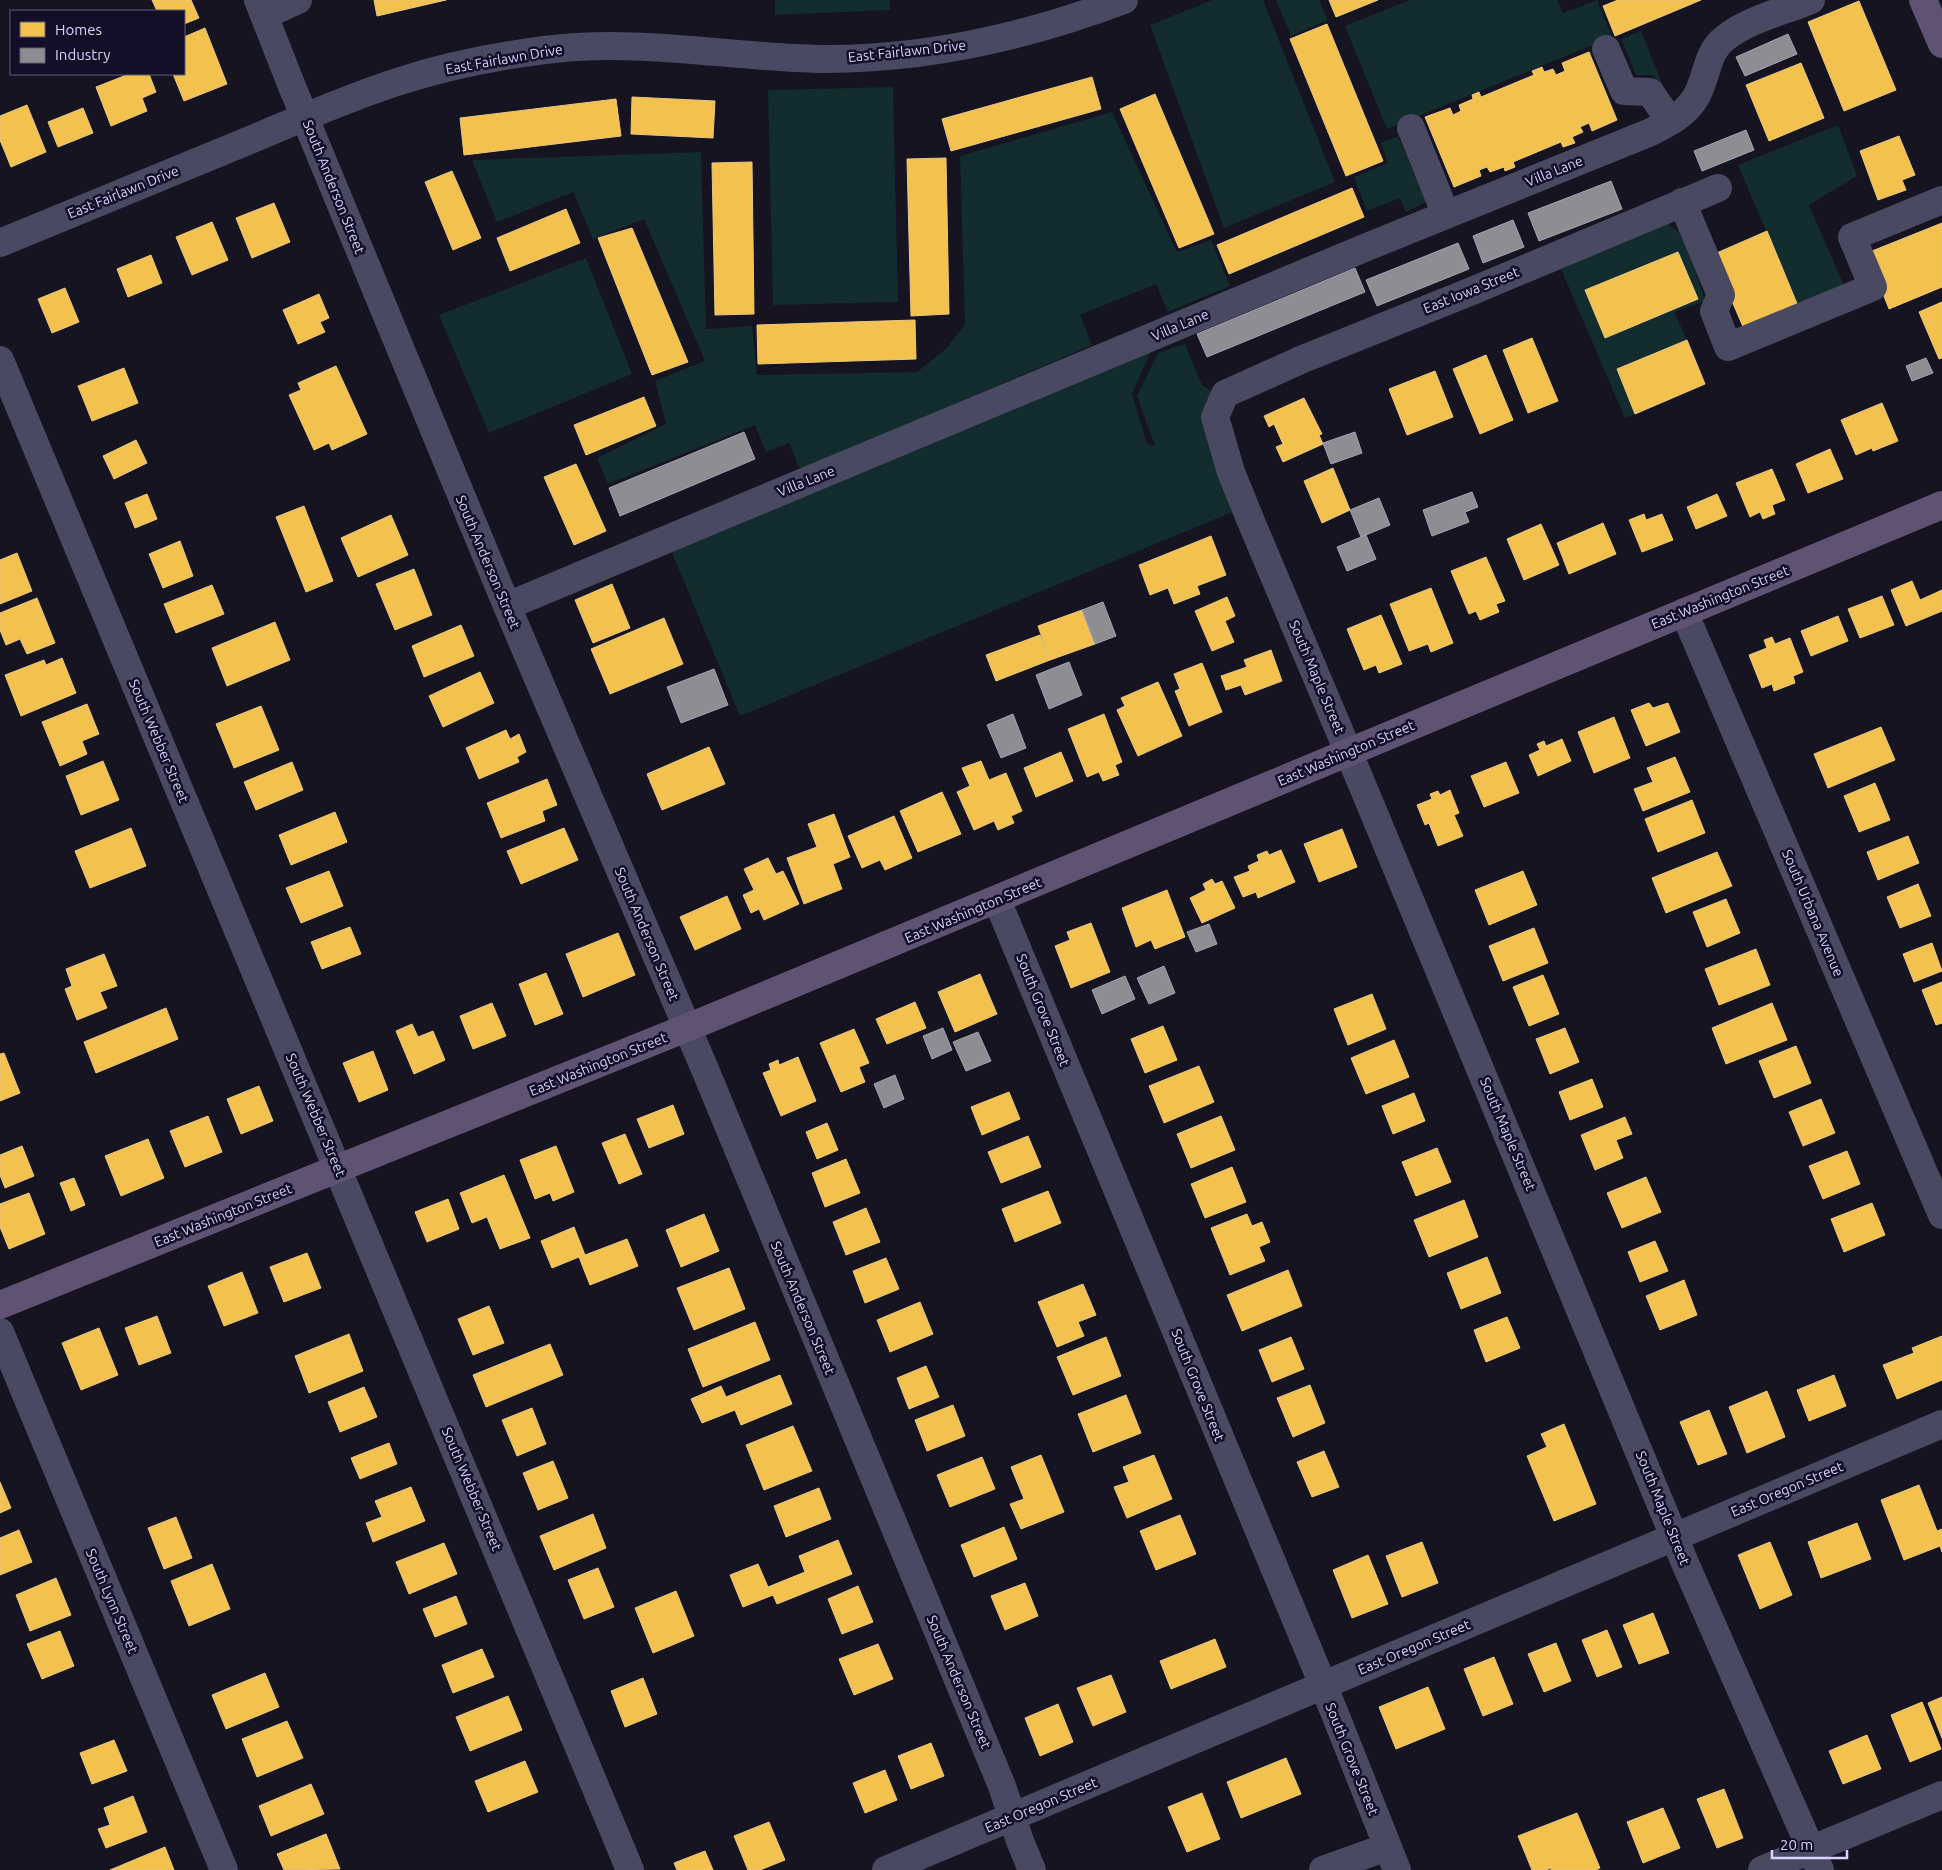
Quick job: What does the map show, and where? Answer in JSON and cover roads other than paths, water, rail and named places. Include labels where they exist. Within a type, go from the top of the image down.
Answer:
[{"type":"main road","points":[[1924,0],[1942,44]]},
{"type":"main road","name":"East Washington Street","points":[[0,1305],[687,1028],[1942,505]]},
{"type":"street","points":[[262,7],[298,0]]},
{"type":"street","name":"East Fairlawn Drive","points":[[0,243],[337,104],[398,81],[473,63],[546,50],[594,46],[665,47],[744,55],[822,59],[898,55],[953,49],[1001,39],[1068,20],[1124,0]]},
{"type":"street","name":"Villa Lane","points":[[507,606],[1446,215],[1651,132],[1680,116],[1695,99],[1712,54],[1723,39],[1750,24],[1812,0]]},
{"type":"street","name":"South Anderson Street","points":[[262,7],[305,118],[507,606],[687,1028],[998,1777],[1032,1870]]},
{"type":"street","points":[[1606,49],[1624,91],[1650,92],[1670,121]]},
{"type":"street","points":[[1411,128],[1446,215]]},
{"type":"street","name":"East Iowa Street","points":[[1225,394],[1303,358],[1472,291],[1718,188]]},
{"type":"street","points":[[1682,202],[1721,295],[1714,311],[1728,346],[1873,288],[1852,237],[1942,200]]},
{"type":"street","name":"South Webber Street","points":[[0,360],[630,1870]]},
{"type":"street","name":"South Maple Street","points":[[1225,394],[1215,417],[1231,472],[1675,1536],[1815,1860]]},
{"type":"street","name":"South Urbana Avenue","points":[[1684,612],[1942,1215]]},
{"type":"street","name":"South Grove Street","points":[[997,900],[1392,1858]]},
{"type":"street","name":"South Lynn Street","points":[[0,1332],[224,1870]]},
{"type":"street","name":"East Oregon Street","points":[[886,1870],[1942,1424]]},
{"type":"street","points":[[1762,1870],[1815,1860],[1942,1796]]},
{"type":"street","points":[[1323,1870],[1392,1858]]}]
